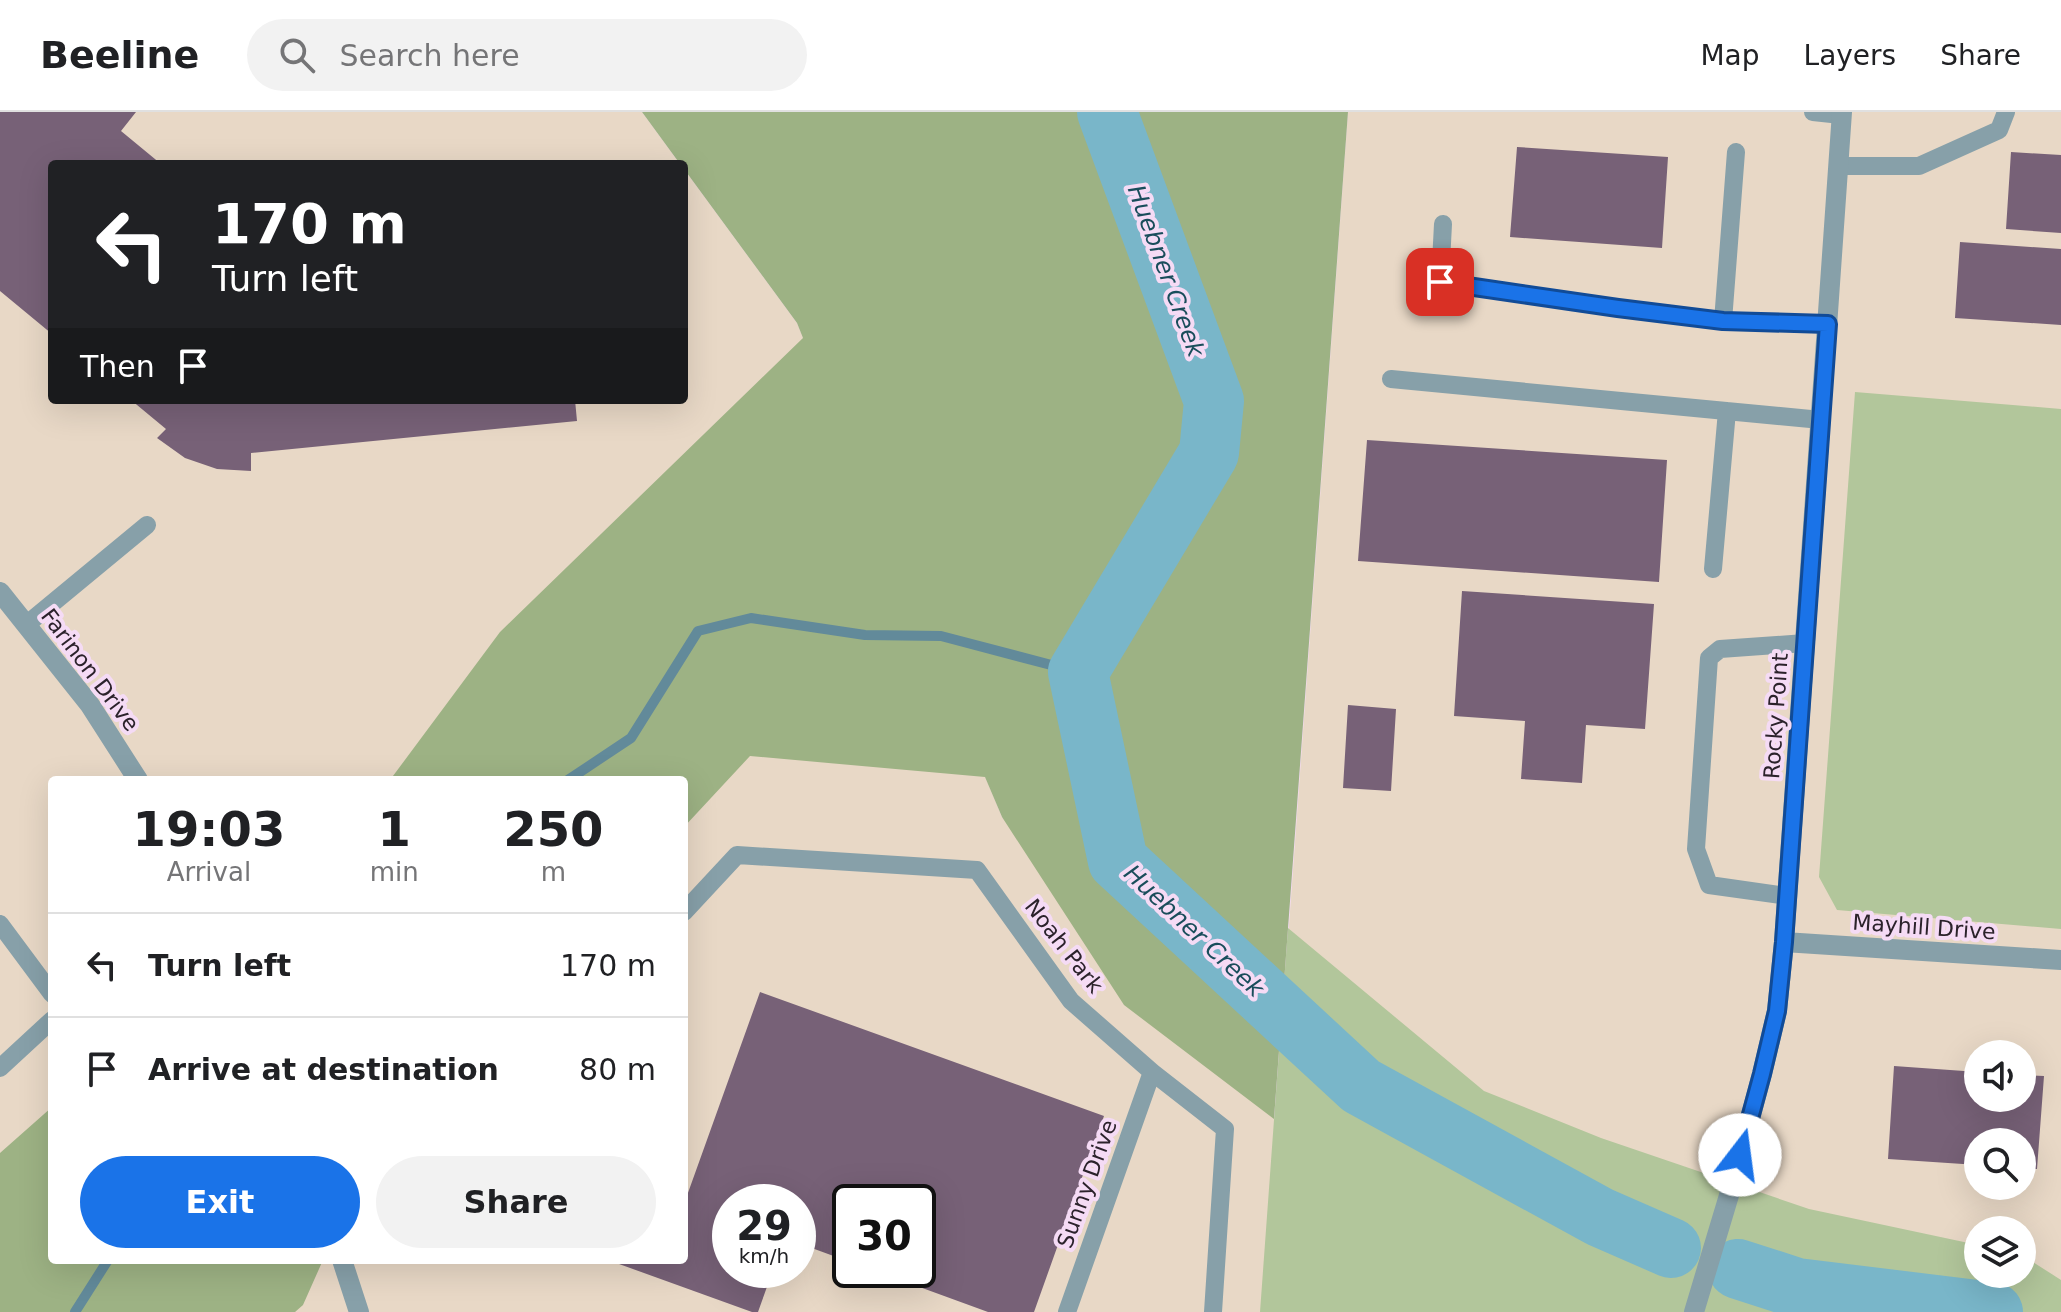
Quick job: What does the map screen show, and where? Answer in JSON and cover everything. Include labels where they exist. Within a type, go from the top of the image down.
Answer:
[{"type":"street","name":"Rocky Point","points":[[1694,1312],[1733,1182],[1777,1011],[1842,114]]},
{"type":"street","name":"Farinon Drive","points":[[0,592],[90,705],[135,776]]},
{"type":"street","name":"Mayhill Drive","points":[[1784,942],[2061,960]]},
{"type":"street","points":[[347,1264],[359,1312]]},
{"type":"lane","points":[[1813,112],[1842,114]]},
{"type":"lane","points":[[1839,166],[1919,166],[1999,130],[2006,112]]},
{"type":"lane","points":[[1723,321],[1736,152]]},
{"type":"lane","points":[[1443,224],[1440,282],[1723,321],[1828,324]]},
{"type":"lane","points":[[1391,379],[1821,420]]},
{"type":"lane","points":[[1713,569],[1727,411]]},
{"type":"lane","points":[[26,625],[147,525]]},
{"type":"lane","points":[[1787,896],[1709,885],[1700,861],[1696,849],[1707,674],[1709,658],[1720,649],[1805,643]]},
{"type":"lane","name":"Noah Park","points":[[688,908],[737,855],[977,870],[1071,1001],[1152,1072],[1225,1129],[1213,1312]]},
{"type":"lane","points":[[0,924],[48,989]]},
{"type":"lane","points":[[0,1068],[48,1024]]},
{"type":"lane","name":"Sunny Drive","points":[[1067,1312],[1152,1072]]},
{"type":"shaded area","points":[[0,112],[642,112],[677,160],[48,160],[48,404],[688,404],[688,174],[797,323],[1002,817],[1275,1118],[1348,112],[2061,112],[2061,1312],[0,1312]]},
{"type":"green space","points":[[642,112],[1348,112],[1274,1119],[1124,1005],[1002,817],[985,777],[750,756],[688,823],[688,776],[393,776],[500,632],[803,338],[797,323],[688,174],[688,160],[677,160]]},
{"type":"green space","points":[[1855,392],[2061,409],[2061,929],[1837,910],[1819,877]]},
{"type":"green space","points":[[1288,928],[1484,1091],[1601,1138],[1809,1209],[1964,1242],[1964,1288],[2036,1288],[2036,1264],[2061,1280],[2061,1312],[1260,1312]]},
{"type":"green space","points":[[48,1111],[48,1264],[321,1264],[303,1305],[295,1312],[0,1312],[0,1153]]},
{"type":"building","points":[[0,112],[136,112],[121,131],[156,160],[48,160],[48,331],[0,291]]},
{"type":"building","points":[[1517,147],[1668,157],[1662,248],[1510,237]]},
{"type":"building","points":[[2011,152],[2061,155],[2061,233],[2006,229]]},
{"type":"building","points":[[1960,242],[2061,249],[2061,325],[1955,318]]},
{"type":"building","points":[[136,404],[575,404],[577,421],[251,453],[251,471],[217,469],[185,458],[157,438],[166,429]]},
{"type":"building","points":[[1367,440],[1667,460],[1659,582],[1358,561]]},
{"type":"building","points":[[1462,591],[1654,604],[1645,729],[1586,725],[1582,783],[1521,779],[1525,721],[1454,716]]},
{"type":"building","points":[[1348,705],[1396,709],[1391,791],[1343,788]]},
{"type":"building","points":[[760,992],[1104,1116],[1034,1312],[988,1312],[922,1288],[936,1288],[936,1184],[832,1184],[832,1255],[816,1250],[816,1184],[712,1184],[712,1288],[767,1288],[758,1312],[619,1264],[688,1264],[688,1193]]},
{"type":"building","points":[[1894,1066],[1964,1071],[1964,1112],[2036,1112],[2036,1076],[2044,1076],[2037,1169],[2036,1128],[1964,1128],[1964,1164],[1888,1159]]},
{"type":"waterway","name":"Huebner Creek","points":[[1107,112],[1214,401],[1209,453],[1078,672],[1118,861],[1361,1086],[1600,1217],[1671,1248]]},
{"type":"waterway","points":[[574,776],[631,738],[698,631],[751,618],[865,635],[941,636],[1078,672]]},
{"type":"waterway","points":[[75,1312],[105,1264]]},
{"type":"waterway","name":"Huebner Creek","points":[[1738,1269],[1797,1288],[1993,1312]]},
{"type":"route","points":[[1440,282],[1723,321],[1828,324],[1777,1011],[1740,1155]]}]
